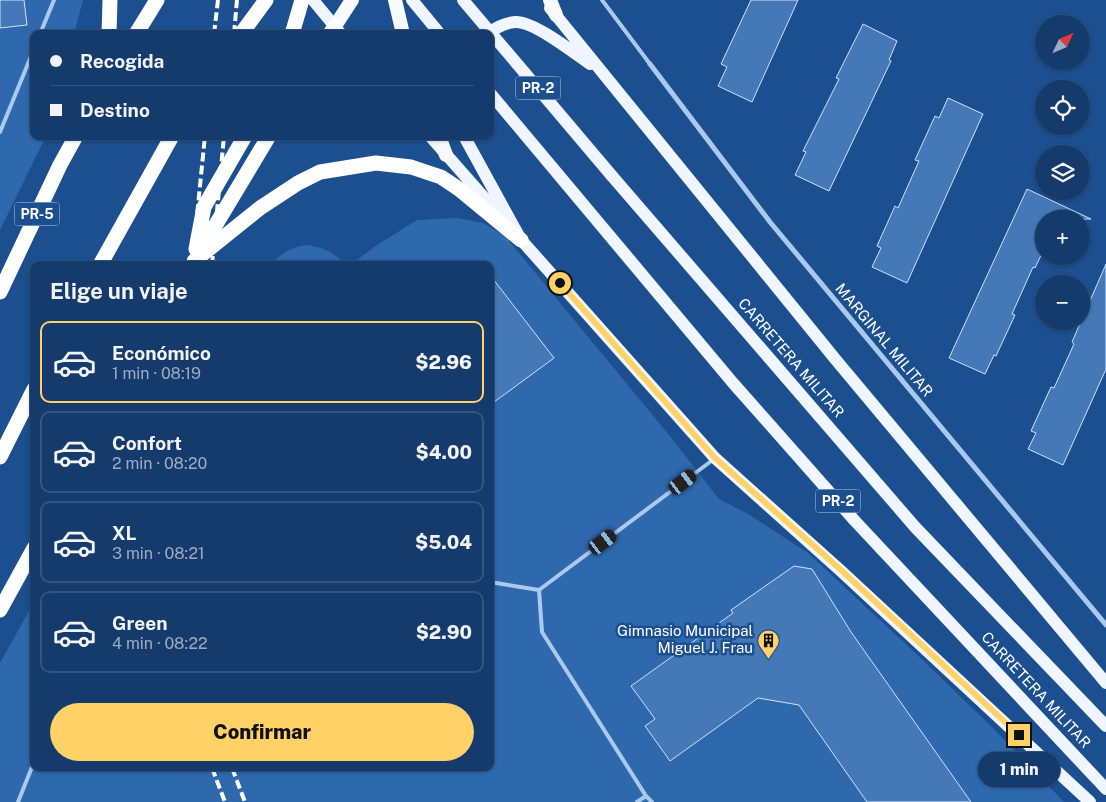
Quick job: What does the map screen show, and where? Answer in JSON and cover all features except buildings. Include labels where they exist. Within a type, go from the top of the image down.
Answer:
[{"type":"highway","points":[[109,30],[110,0]]},
{"type":"highway","points":[[138,30],[156,0]]},
{"type":"highway","points":[[244,30],[266,0]]},
{"type":"highway","points":[[293,30],[302,0]]},
{"type":"highway","points":[[336,30],[352,0]]},
{"type":"highway","points":[[395,0],[402,30]]},
{"type":"highway","points":[[550,0],[556,16]]},
{"type":"highway","name":"PR-5","points":[[0,292],[74,140]]},
{"type":"highway","points":[[102,261],[170,140]]},
{"type":"highway","points":[[192,261],[204,207],[243,140]]},
{"type":"highway","points":[[193,261],[266,140]]},
{"type":"highway","points":[[441,140],[446,155]]},
{"type":"highway","points":[[194,261],[260,208],[298,183],[320,172],[376,163],[411,167],[440,177],[459,189],[521,240]]},
{"type":"highway","points":[[0,457],[30,397]]},
{"type":"highway","points":[[0,610],[30,555]]},
{"type":"main road","points":[[313,0],[334,30]]},
{"type":"main road","points":[[412,0],[437,30]]},
{"type":"main road","name":"CARRETERA MILITAR","points":[[464,0],[489,30]]},
{"type":"main road","points":[[544,0],[836,360],[1106,683]]},
{"type":"main road","points":[[493,30],[502,25],[518,22],[535,28],[602,73]]},
{"type":"main road","name":"CARRETERA MILITAR","points":[[494,36],[612,176],[915,527],[1106,726]]},
{"type":"main road","name":"CARRETERA MILITAR","points":[[494,98],[746,398],[856,521],[1106,789]]},
{"type":"main road","points":[[433,140],[715,458],[841,570],[1090,802]]},
{"type":"main road","points":[[466,140],[521,240]]},
{"type":"street","name":"MARGINAL MILITAR","points":[[650,64],[770,222],[1106,625]]},
{"type":"lane","points":[[42,30],[54,0]]},
{"type":"lane","points":[[602,0],[650,64]]},
{"type":"lane","points":[[0,132],[30,59]]},
{"type":"lane","points":[[494,583],[539,590],[715,458]]},
{"type":"lane","points":[[539,590],[542,632],[646,796],[652,802]]},
{"type":"lane","points":[[18,802],[30,771]]},
{"type":"lane","points":[[637,802],[646,796]]},
{"type":"shaded area","points":[[0,0],[83,0],[75,30],[30,30],[30,140],[44,140],[0,230]]},
{"type":"shaded area","points":[[458,218],[483,223],[505,236],[669,435],[719,499],[748,514],[808,553],[995,730],[1064,802],[0,802],[0,663],[30,609],[30,771],[494,771],[494,261],[355,261],[417,220]]},
{"type":"shaded area","points":[[306,245],[318,247],[328,251],[341,261],[276,261],[287,251]]},
{"type":"railway","points":[[214,30],[218,0]]},
{"type":"railway","points":[[234,30],[237,0]]},
{"type":"railway","points":[[192,261],[205,140]]},
{"type":"railway","points":[[212,261],[224,140]]},
{"type":"railway","points":[[213,771],[225,802]]},
{"type":"railway","points":[[233,771],[245,802]]},
{"type":"place","name":"Gimnasio Municipal Miguel J. Frau","points":[[769,659]]},
{"type":"route","points":[[560,283],[715,458],[841,570],[1019,735]]}]
